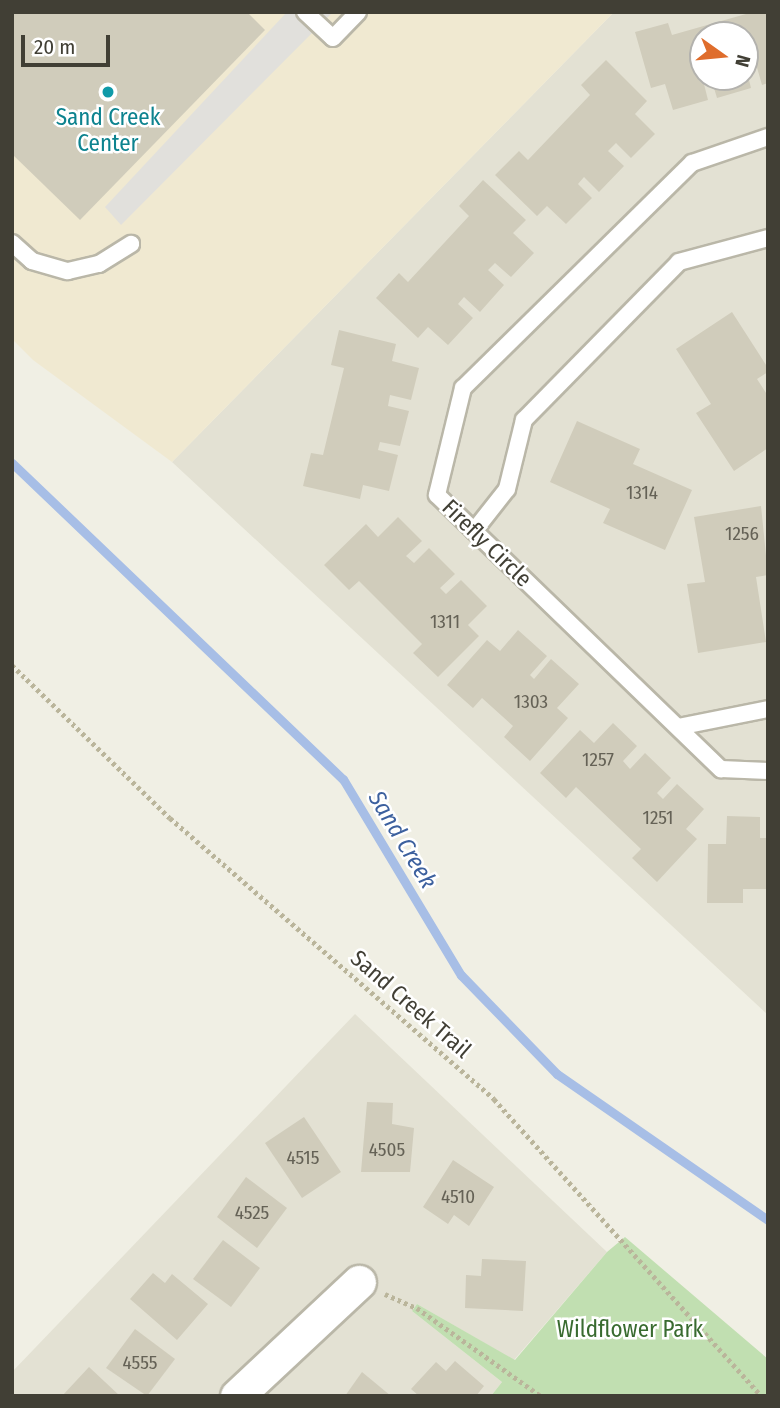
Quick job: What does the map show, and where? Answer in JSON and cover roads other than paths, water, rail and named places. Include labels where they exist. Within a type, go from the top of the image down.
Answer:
[{"type":"street","points":[[237,1396],[359,1282]]},
{"type":"lane","points":[[304,12],[333,38],[358,12]]},
{"type":"lane","name":"Firefly Circle","points":[[768,137],[692,163],[463,388],[437,495],[721,769],[768,771]]},
{"type":"lane","points":[[474,531],[507,489],[524,420],[679,262],[768,238]]},
{"type":"lane","points":[[12,243],[32,261],[68,271],[99,264],[131,244]]},
{"type":"lane","points":[[678,727],[768,709]]},
{"type":"waterway","name":"Sand Creek","points":[[12,463],[343,779],[461,975],[557,1074],[768,1220]]},
{"type":"place","name":"Sand Creek Center","points":[[108,92]]},
{"type":"park label","name":"Wildflower Park","points":[[630,1329]]}]
